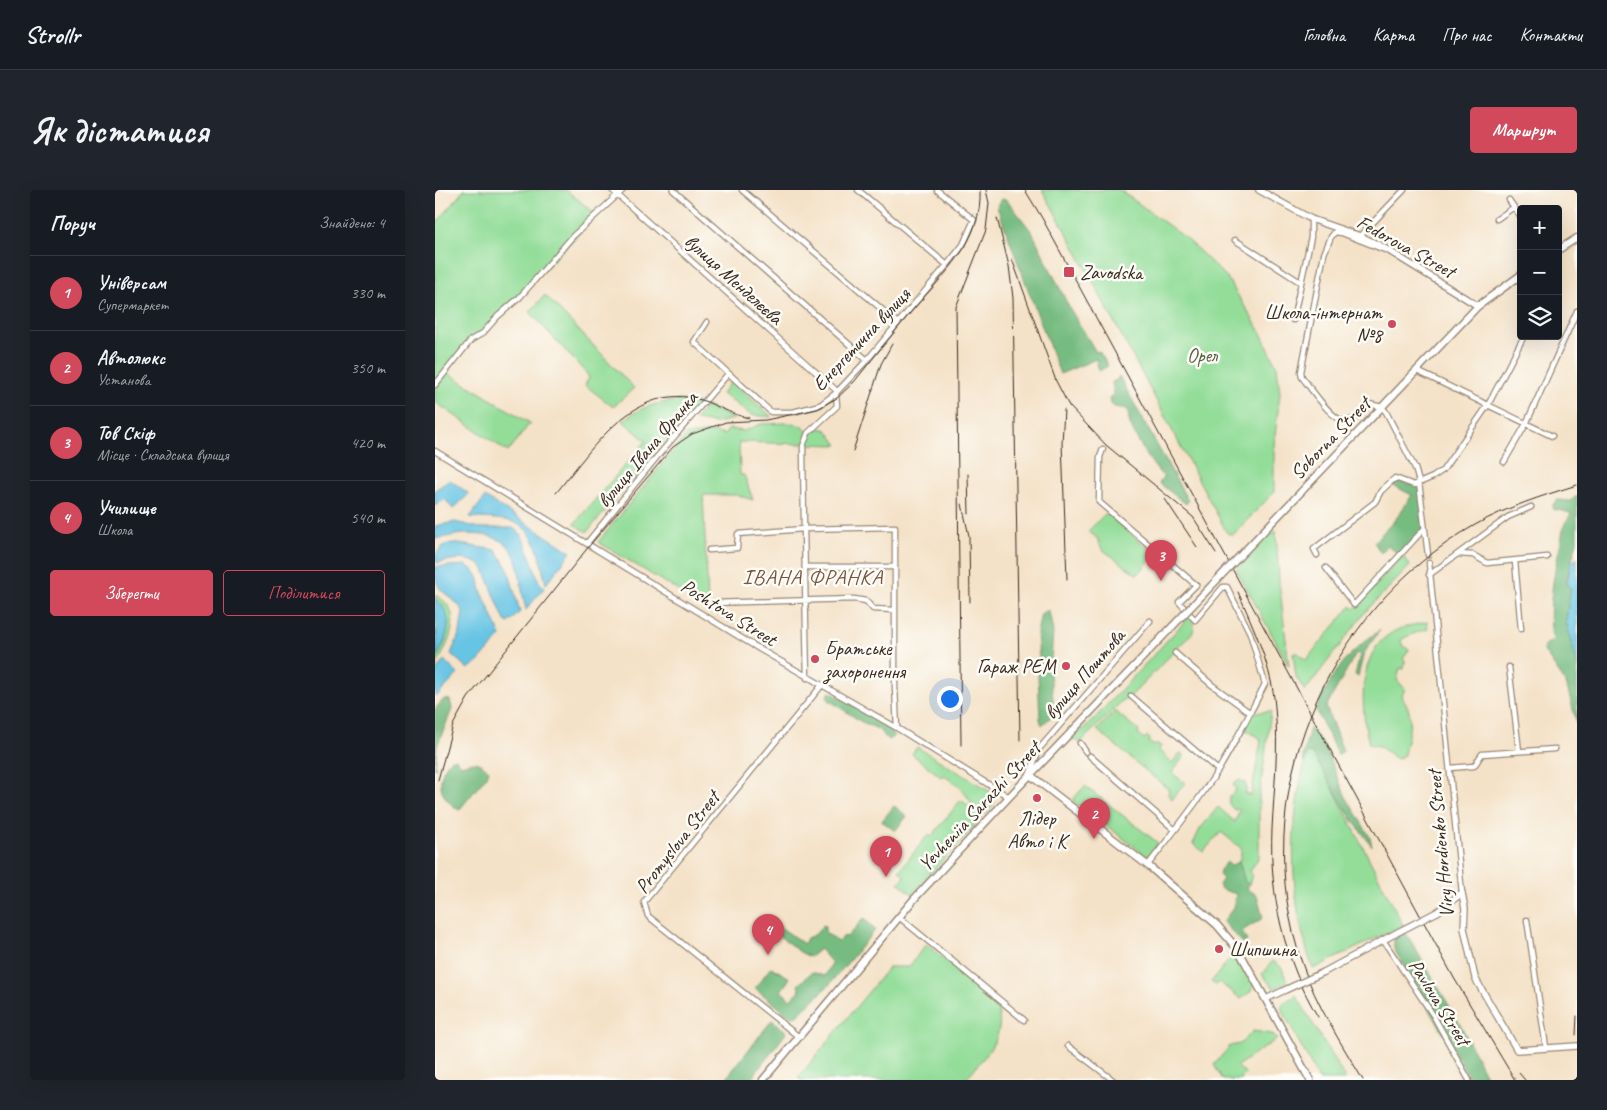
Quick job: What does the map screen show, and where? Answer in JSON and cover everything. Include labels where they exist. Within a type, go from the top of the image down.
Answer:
[{"type":"main road","points":[[1562,247],[1577,238]]},
{"type":"main road","name":"Soborna Street","points":[[1169,630],[1479,306],[1517,278]]},
{"type":"main road","name":"Yevheniia Sarazhi Street","points":[[763,1080],[899,917],[1009,797],[1169,630]]},
{"type":"main road","points":[[1030,775],[1148,866],[1217,925],[1239,951],[1311,1080]]},
{"type":"street","name":"вулиця Менделєєва","points":[[612,190],[836,392]]},
{"type":"street","points":[[435,385],[471,340],[483,333],[497,317],[508,309],[573,236],[623,190]]},
{"type":"street","points":[[673,190],[867,360]]},
{"type":"street","points":[[742,190],[898,322]]},
{"type":"street","points":[[858,190],[947,265]]},
{"type":"street","name":"Енергетична вулиця","points":[[707,322],[694,342],[763,406],[776,413],[793,412],[820,405],[836,392],[867,360],[963,245],[974,220],[937,190]]},
{"type":"street","name":"Fedorova Street","points":[[1259,190],[1313,219],[1360,236],[1391,252],[1479,306]]},
{"type":"street","points":[[1360,236],[1404,190]]},
{"type":"street","points":[[1509,200],[1517,211]]},
{"type":"street","points":[[1497,219],[1514,207]]},
{"type":"street","points":[[1293,320],[1313,219]]},
{"type":"street","points":[[1391,252],[1342,233],[1335,232],[1331,237],[1325,254],[1301,372],[1302,378],[1325,407],[1339,420],[1347,422],[1357,417],[1369,404],[1382,407],[1415,468],[1419,482],[1428,555]]},
{"type":"street","points":[[1235,240],[1300,282]]},
{"type":"street","points":[[1503,462],[1526,424],[1577,311]]},
{"type":"street","points":[[1317,555],[1314,549],[1375,502],[1385,486],[1395,478],[1413,485],[1443,470],[1488,405],[1522,340]]},
{"type":"street","points":[[1417,371],[1552,436]]},
{"type":"street","name":"вулиця Івана Франка","points":[[587,543],[656,458],[729,374]]},
{"type":"street","points":[[807,678],[803,446],[808,433],[837,406],[836,392]]},
{"type":"street","points":[[1103,450],[1100,457],[1099,502],[1196,585],[1179,602],[1195,620],[1223,587],[1227,587],[1250,633],[1265,684],[1249,712],[1246,723],[1218,770],[1148,866]]},
{"type":"street","name":"Poshtova Street","points":[[435,451],[807,678],[897,728],[1009,797]]},
{"type":"street","points":[[1415,468],[1422,476],[1430,478]]},
{"type":"street","points":[[1429,574],[1508,517],[1531,507]]},
{"type":"street","points":[[709,550],[737,548],[738,534],[804,529],[895,527],[894,610],[897,728]]},
{"type":"street","points":[[1326,568],[1353,606],[1424,529]]},
{"type":"street","points":[[1456,554],[1473,556],[1487,563],[1547,558]]},
{"type":"street","points":[[1515,561],[1521,629]]},
{"type":"street","name":"Viry Hordienko Street","points":[[1429,563],[1465,909],[1464,928],[1475,978],[1517,1050],[1577,1046]]},
{"type":"street","points":[[805,568],[895,567]]},
{"type":"street","points":[[712,602],[854,599],[866,601],[873,610],[894,610]]},
{"type":"street","name":"вулиця Поштова","points":[[1030,775],[1039,749],[1150,621]]},
{"type":"street","points":[[1175,653],[1249,712]]},
{"type":"street","points":[[1509,667],[1519,751]]},
{"type":"street","name":"Promyslova Street","points":[[799,1037],[649,916],[644,902],[822,685]]},
{"type":"street","points":[[1131,696],[1218,770]]},
{"type":"street","points":[[1080,743],[1086,752]]},
{"type":"street","points":[[1450,768],[1474,766],[1481,754],[1555,749]]},
{"type":"street","points":[[1090,756],[1175,830]]},
{"type":"street","points":[[1266,999],[1324,972],[1437,912],[1462,893]]},
{"type":"street","points":[[899,917],[1024,1020]]},
{"type":"street","points":[[1527,920],[1546,1047]]},
{"type":"street","name":"Pavlova Street","points":[[1383,940],[1433,1016],[1469,1080]]},
{"type":"street","points":[[1068,1046],[1113,1080]]},
{"type":"green space","points":[[464,190],[566,190],[597,215],[483,333],[471,340],[446,372],[530,423],[508,452],[435,402],[435,225]]},
{"type":"green space","name":"Орел","points":[[1042,190],[1120,190],[1187,239],[1227,278],[1260,331],[1277,367],[1280,393],[1274,445],[1274,492],[1233,535],[1227,533]]},
{"type":"green space","points":[[1002,199],[1007,200],[1032,232],[1069,307],[1096,352],[1099,351],[1108,366],[1099,371],[1096,359],[1060,374],[997,207]]},
{"type":"green space","points":[[545,295],[634,388],[613,407],[585,385],[589,378],[587,374],[530,312]]},
{"type":"green space","points":[[1119,376],[1188,501],[1186,504],[1159,483],[1164,477],[1140,444],[1130,424],[1126,409],[1116,407],[1110,402],[1109,398],[1114,394],[1112,382],[1117,380]]},
{"type":"green space","points":[[731,381],[772,417],[751,415],[722,394]]},
{"type":"green space","points":[[680,400],[699,403],[587,532],[574,524],[646,441],[623,421],[636,412],[650,406]]},
{"type":"green space","points":[[706,406],[734,419],[715,423],[695,420]]},
{"type":"green space","points":[[786,423],[803,426],[808,433],[819,428],[827,430],[838,445],[739,442],[740,475],[744,475],[753,500],[737,495],[703,495],[708,602],[705,607],[598,542],[686,435],[713,432],[725,435],[728,429],[744,431],[761,424]]},
{"type":"green space","points":[[1401,481],[1410,485],[1419,482],[1424,529],[1400,556],[1388,545],[1381,553],[1374,542],[1396,519],[1412,495],[1392,485]]},
{"type":"green space","points":[[1577,496],[1577,542],[1566,581],[1571,588],[1566,621],[1577,665],[1577,724],[1566,683],[1544,651],[1544,645],[1553,641],[1550,614],[1555,569],[1564,526],[1571,513],[1553,509],[1553,504],[1558,500],[1570,501]]},
{"type":"green space","points":[[1106,513],[1154,553],[1139,573],[1136,574],[1102,549],[1097,538],[1088,531]]},
{"type":"green space","points":[[1276,531],[1279,581],[1289,666],[1236,569],[1267,536]]},
{"type":"green space","points":[[1403,556],[1410,566],[1366,611],[1305,691],[1296,677],[1293,653],[1298,653],[1306,660],[1351,606],[1354,609]]},
{"type":"green space","points":[[435,595],[445,602],[450,610],[452,628],[445,649],[435,668],[435,630],[438,637],[436,658],[445,641],[441,604],[435,599]]},
{"type":"green space","points":[[1049,611],[1053,632],[1050,674],[1054,708],[1053,715],[1042,725],[1040,719],[1038,675],[1040,671],[1037,633],[1041,614]]},
{"type":"green space","points":[[1188,618],[1195,620],[1193,632],[1131,696],[1124,699],[1080,743],[1072,739],[1094,719]]},
{"type":"green space","points":[[1427,622],[1428,629],[1401,640],[1402,645],[1409,650],[1403,659],[1405,661],[1404,669],[1400,668],[1397,680],[1405,689],[1401,697],[1409,710],[1410,725],[1404,755],[1397,759],[1379,746],[1369,744],[1363,702],[1366,671],[1370,658],[1377,646],[1387,636],[1401,628]]},
{"type":"green space","points":[[1380,630],[1364,653],[1358,676],[1355,675],[1360,655],[1356,653],[1326,707],[1343,751],[1338,755],[1316,710],[1328,685],[1349,656]]},
{"type":"green space","points":[[830,692],[876,718],[894,736],[888,740],[878,729],[860,721],[829,700],[827,696]]},
{"type":"green space","points":[[444,699],[450,700],[452,709],[437,746],[435,769],[435,709]]},
{"type":"green space","points":[[1115,711],[1139,731],[1138,734],[1144,739],[1147,736],[1150,739],[1148,742],[1155,746],[1157,744],[1161,746],[1159,750],[1172,763],[1180,753],[1184,756],[1172,773],[1185,783],[1172,799],[1168,795],[1169,790],[1097,730]]},
{"type":"green space","points":[[1271,711],[1259,799],[1259,857],[1250,871],[1252,875],[1249,884],[1245,883],[1240,869],[1241,848],[1221,832],[1203,852],[1193,844],[1200,829],[1218,807],[1235,822],[1240,809],[1234,810],[1229,804],[1229,797],[1236,790],[1233,784],[1240,780],[1245,783],[1247,789],[1245,793],[1251,796],[1261,741],[1259,737],[1245,730],[1252,713]]},
{"type":"green space","points":[[1310,728],[1322,742],[1346,797],[1370,837],[1372,846],[1351,818],[1312,753],[1307,753],[1304,765],[1303,755]]},
{"type":"green space","points":[[917,747],[994,794],[994,804],[986,814],[975,807],[958,785],[943,775],[941,777],[912,754]]},
{"type":"green space","points":[[1307,753],[1312,753],[1320,763],[1403,925],[1313,969],[1299,916],[1293,862],[1296,807]]},
{"type":"green space","points":[[451,759],[456,759],[461,765],[473,762],[478,763],[489,770],[487,776],[459,810],[447,799],[441,787],[443,773]]},
{"type":"green space","points":[[1085,786],[1158,843],[1148,857],[1072,800]]},
{"type":"green space","points":[[961,800],[981,816],[981,819],[912,894],[899,883],[905,876],[899,871],[928,835],[931,837]]},
{"type":"green space","points":[[894,806],[907,816],[895,831],[882,821]]},
{"type":"green space","points":[[1239,861],[1245,882],[1249,884],[1247,889],[1257,895],[1263,918],[1242,931],[1247,941],[1243,943],[1223,922],[1233,908],[1236,894],[1221,889],[1219,885],[1223,879],[1219,875],[1220,870],[1227,862],[1231,866]]},
{"type":"green space","points":[[864,918],[875,930],[829,985],[798,1015],[792,1017],[788,1015],[755,988],[771,967],[790,978],[781,991],[790,999],[800,991],[798,985],[812,972],[825,976],[832,963],[820,949],[810,957],[800,952],[769,928],[770,922],[773,922],[804,944],[807,938],[816,934],[823,925],[825,932],[838,942],[844,936],[847,937]]},
{"type":"green space","points":[[1406,933],[1460,1024],[1488,1080],[1471,1080],[1394,949],[1394,938],[1399,934]]},
{"type":"green space","points":[[926,944],[993,998],[998,1011],[1000,1022],[994,1042],[965,1080],[801,1080],[798,1078],[889,967],[909,967]]},
{"type":"green space","points":[[1237,950],[1255,983],[1250,992],[1241,999],[1219,982],[1216,985],[1211,982]]},
{"type":"green space","points":[[1273,961],[1282,968],[1287,983],[1274,989],[1262,974]]},
{"type":"green space","points":[[1296,995],[1346,1080],[1319,1080],[1281,1008],[1283,1003]]},
{"type":"green space","points":[[772,1020],[787,1032],[750,1080],[725,1080]]},
{"type":"green space","points":[[1253,1031],[1272,1034],[1277,1039],[1237,1066],[1246,1074],[1241,1078],[1242,1080],[1223,1080],[1214,1065],[1230,1046],[1240,1044]]},
{"type":"water","points":[[450,480],[469,494],[453,509],[445,499],[435,506],[435,490]]},
{"type":"water","points":[[485,497],[571,552],[546,584],[539,554],[531,536],[524,528],[516,523],[505,520],[470,517]]},
{"type":"water","points":[[455,522],[480,528],[513,528],[521,534],[539,582],[544,588],[526,610],[518,566],[508,546],[498,539],[484,535],[465,534],[435,538],[435,526]]},
{"type":"water","points":[[453,543],[496,550],[508,569],[520,612],[509,623],[505,621],[483,567],[467,560],[437,563],[435,555],[444,545]]},
{"type":"water","points":[[1577,557],[1577,665],[1566,621],[1571,588],[1567,586],[1571,561],[1575,561]]},
{"type":"water","points":[[465,565],[472,569],[478,577],[480,588],[501,636],[479,661],[468,669],[451,654],[460,632],[463,611],[440,588],[437,583],[435,567]]},
{"type":"water","points":[[435,599],[442,606],[448,621],[446,636],[436,660],[437,637]]},
{"type":"water","points":[[444,660],[458,674],[435,696],[435,673]]},
{"type":"railway","points":[[438,780],[453,725],[468,698],[590,545],[673,447],[692,434],[726,422],[766,420],[817,409],[837,398],[854,382],[960,254],[969,240],[975,225],[979,208],[980,190]]},
{"type":"railway","points":[[961,745],[956,307],[986,230],[989,203],[986,190]]},
{"type":"railway","points":[[1025,190],[1042,218],[1454,978],[1515,1080]]},
{"type":"railway","points":[[997,218],[1009,266],[1013,298],[1020,740]]},
{"type":"railway","points":[[1012,259],[1056,381],[1069,406],[1106,445],[1193,517],[1216,553]]},
{"type":"railway","points":[[853,451],[881,364],[892,344]]},
{"type":"railway","points":[[556,493],[598,441],[614,425],[631,412],[650,402],[671,397],[694,398],[749,418]]},
{"type":"railway","points":[[1064,410],[1062,443],[1067,579]]},
{"type":"railway","points":[[968,474],[969,514]]},
{"type":"railway","points":[[1363,1080],[1314,994],[1302,963],[1287,900],[1284,837],[1292,774],[1311,714],[1339,657],[1377,606],[1422,561],[1487,519],[1525,502],[1577,485]]},
{"type":"railway","points":[[1165,499],[1197,547]]},
{"type":"railway","points":[[962,504],[969,536],[970,602]]},
{"type":"railway","points":[[1238,592],[1266,663],[1275,707],[1277,738],[1272,854],[1276,902],[1281,926],[1296,973],[1318,1017]]},
{"type":"railway","points":[[1576,1035],[1577,1016]]},
{"type":"railway","points":[[1519,1073],[1525,1080]]},
{"type":"place","name":"Zavodska","points":[[1069,272]]},
{"type":"place","name":"Школа-інтернат №8","points":[[1392,324]]},
{"type":"place","name":"Тов Скіф","points":[[1161,581]]},
{"type":"place","name":"Братське захоронення","points":[[815,659]]},
{"type":"place","name":"Гараж РЕМ","points":[[1066,666]]},
{"type":"place","name":"Лідер Авто і К","points":[[1037,798]]},
{"type":"place","name":"Автолюкс","points":[[1094,839]]},
{"type":"place","name":"Універсам","points":[[886,877]]},
{"type":"place","name":"Шипшина","points":[[1219,949]]},
{"type":"place","name":"Училище","points":[[768,955]]},
{"type":"district","name":"ІВАНА ФРАНКА","points":[[813,576]]}]
